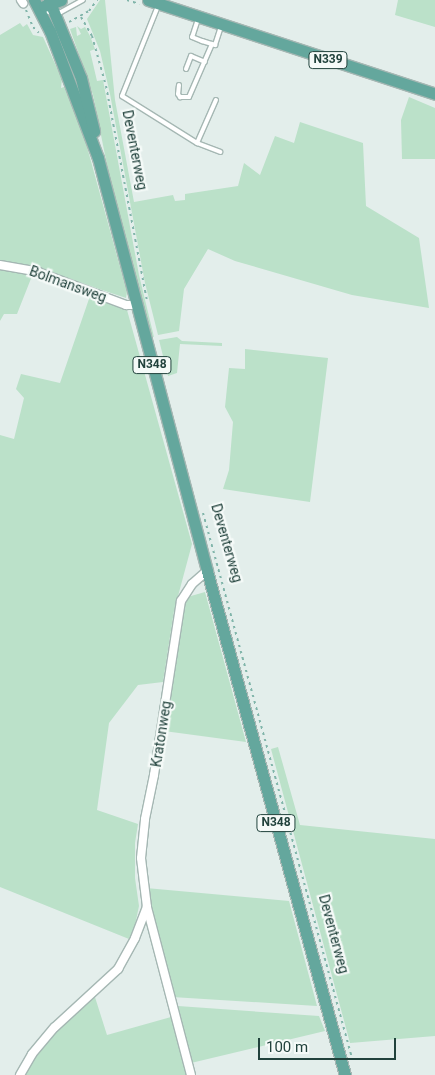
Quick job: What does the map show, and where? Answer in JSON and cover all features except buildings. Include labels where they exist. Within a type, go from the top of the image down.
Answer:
[{"type":"main road","points":[[31,2],[54,4]]},
{"type":"main road","name":"Deventerweg","points":[[31,2],[64,65],[98,158]]},
{"type":"main road","name":"N339","points":[[153,2],[435,94]]},
{"type":"main road","name":"Deventerweg","points":[[54,4],[81,78],[91,117],[98,158],[136,305],[345,1075]]},
{"type":"street","name":"Bolmansweg","points":[[0,265],[38,272],[114,301],[126,305],[136,305]]},
{"type":"street","name":"Kratonweg","points":[[191,1075],[147,907],[141,858],[142,838],[180,610],[187,591],[198,578],[208,571]]},
{"type":"street","name":"Kratonweg","points":[[20,1075],[32,1054],[54,1027],[118,969],[135,938],[147,907]]},
{"type":"lane","points":[[54,4],[84,0]]},
{"type":"lane","points":[[153,2],[122,96],[197,143],[220,152]]},
{"type":"lane","points":[[199,17],[192,37],[215,45],[221,25]]},
{"type":"lane","points":[[179,85],[178,94],[180,97],[189,97],[212,44]]},
{"type":"lane","points":[[186,69],[191,56],[205,62]]},
{"type":"lane","points":[[197,143],[216,100]]},
{"type":"path","name":"Deventerweg","points":[[97,0],[82,17],[94,42],[106,86],[148,305]]},
{"type":"path","name":"Deventerweg","points":[[203,512],[352,1059]]},
{"type":"green space","points":[[100,0],[105,0],[115,100],[134,202],[173,195],[175,201],[185,200],[185,194],[238,186],[244,163],[260,175],[275,136],[294,143],[300,122],[363,143],[366,206],[419,238],[429,308],[352,295],[235,261],[208,249],[184,289],[179,331],[158,335],[145,283],[110,94],[100,51],[87,19]]},
{"type":"green space","points":[[398,0],[435,0],[435,27],[395,15]]},
{"type":"green space","points":[[20,23],[23,27],[27,24],[33,35],[43,37],[62,79],[61,88],[64,87],[81,125],[127,292],[126,298],[36,268],[0,263],[0,35]]},
{"type":"green space","points":[[77,26],[81,29],[85,27],[90,36],[95,49],[90,51],[97,81],[103,80],[139,275],[154,337],[151,336],[111,185],[93,95],[70,29],[76,27],[77,36],[81,34]]},
{"type":"green space","points":[[409,97],[435,108],[435,159],[402,159],[401,120]]},
{"type":"green space","points":[[0,269],[32,276],[17,314],[4,314],[0,321]]},
{"type":"green space","points":[[90,296],[127,310],[192,544],[174,611],[163,682],[138,685],[109,723],[97,810],[138,824],[135,843],[135,878],[139,906],[135,925],[129,939],[0,887],[0,435],[14,439],[24,398],[16,389],[21,374],[60,383]]},
{"type":"green space","points":[[177,337],[182,341],[222,343],[222,346],[180,344],[177,373],[168,376],[159,340]]},
{"type":"green space","points":[[245,349],[328,358],[310,502],[223,489],[229,470],[233,422],[225,407],[229,368],[245,369]]},
{"type":"green space","points":[[205,592],[246,742],[164,731],[184,598]]},
{"type":"green space","points":[[278,747],[300,825],[435,839],[435,1036],[350,1043],[271,749]]},
{"type":"green space","points":[[146,888],[289,901],[317,1006],[172,997]]},
{"type":"green space","points":[[94,994],[107,1035],[171,1017],[188,1075],[22,1075],[54,1034]]},
{"type":"green space","points":[[178,1006],[319,1016],[325,1031],[191,1063]]}]
